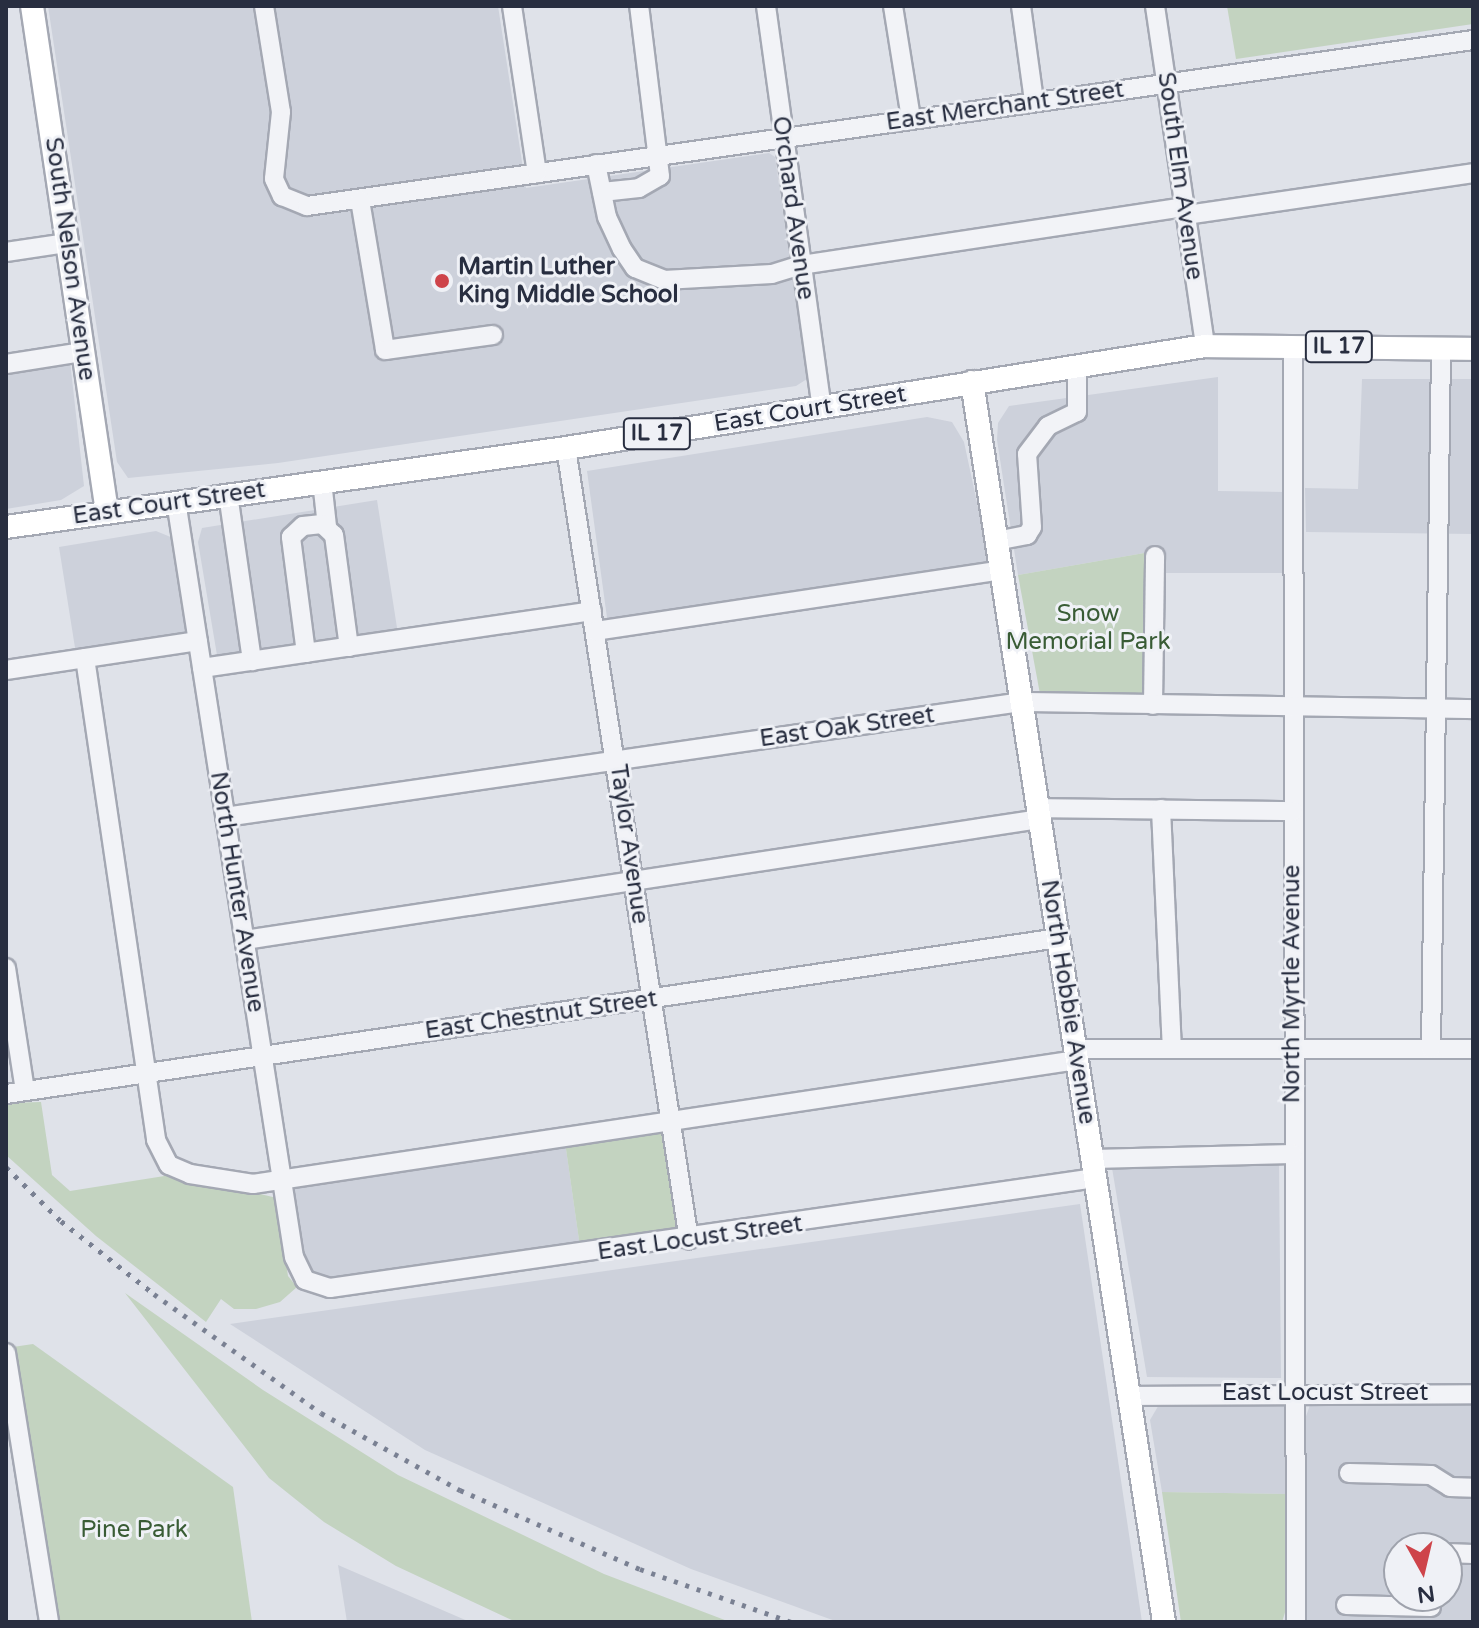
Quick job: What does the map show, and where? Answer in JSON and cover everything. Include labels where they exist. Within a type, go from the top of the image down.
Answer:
[{"type":"main road","name":"South Nelson Avenue","points":[[32,6],[107,512]]},
{"type":"main road","name":"East Court Street","points":[[6,527],[566,448],[1205,346],[1473,349]]},
{"type":"main road","name":"North Hobbie Avenue","points":[[972,382],[1164,1622]]},
{"type":"street","name":"East Merchant Street","points":[[264,6],[281,112],[277,189],[288,201],[307,206],[1473,40]]},
{"type":"street","points":[[512,6],[537,173]]},
{"type":"street","points":[[602,192],[655,182],[660,176],[639,6]]},
{"type":"street","name":"Orchard Avenue","points":[[766,6],[822,409]]},
{"type":"street","points":[[893,6],[911,119]]},
{"type":"street","points":[[1021,6],[1034,101]]},
{"type":"street","name":"South Elm Avenue","points":[[1155,6],[1205,346]]},
{"type":"street","points":[[596,164],[602,192],[622,249],[635,268],[664,280],[772,274],[801,265],[1473,173]]},
{"type":"street","points":[[360,200],[385,350],[493,335]]},
{"type":"street","points":[[6,252],[67,243]]},
{"type":"street","name":"North Myrtle Avenue","points":[[1293,347],[1291,1049],[1296,1622]]},
{"type":"street","points":[[1431,1049],[1441,349]]},
{"type":"street","points":[[6,364],[83,352]]},
{"type":"street","points":[[996,541],[1027,535],[1032,527],[1027,454],[1048,426],[1077,412],[1077,365]]},
{"type":"street","name":"Taylor Avenue","points":[[566,448],[689,1240]]},
{"type":"street","points":[[322,481],[327,526],[334,535],[349,647]]},
{"type":"street","points":[[228,494],[252,661]]},
{"type":"street","name":"North Hunter Avenue","points":[[176,501],[294,1257],[305,1280]]},
{"type":"street","points":[[306,653],[292,531],[327,526]]},
{"type":"street","points":[[1153,705],[1155,556]]},
{"type":"street","points":[[595,631],[1001,570]]},
{"type":"street","points":[[202,668],[592,611]]},
{"type":"street","points":[[6,670],[198,641]]},
{"type":"street","points":[[85,658],[159,1155],[169,1165],[190,1174],[253,1184],[670,1121],[1076,1054],[1172,1048],[1473,1049]]},
{"type":"street","name":"East Oak Street","points":[[225,817],[1021,702],[1293,709],[1473,709]]},
{"type":"street","points":[[1161,809],[1172,1048]]},
{"type":"street","points":[[245,940],[634,881],[1038,813],[1161,809],[1293,811]]},
{"type":"street","name":"East Chestnut Street","points":[[15,1093],[1058,938]]},
{"type":"street","points":[[6,968],[15,1093]]},
{"type":"street","name":"East Locust Street","points":[[305,1280],[330,1288],[689,1240],[1093,1168],[1293,1154]]},
{"type":"street","points":[[6,1353],[49,1622]]},
{"type":"street","name":"East Locust Street","points":[[1129,1396],[1296,1391],[1473,1394]]},
{"type":"street","points":[[1349,1473],[1431,1475],[1450,1487],[1473,1488]]},
{"type":"street","points":[[1346,1605],[1383,1606]]},
{"type":"shaded area","name":"Martin Luther King Middle School","points":[[48,6],[498,6],[526,188],[769,153],[775,157],[807,379],[796,386],[278,463],[128,478],[117,462]]},
{"type":"shaded area","points":[[70,361],[84,486],[61,500],[6,509],[6,371]]},
{"type":"shaded area","points":[[1218,377],[1218,491],[1284,492],[1284,573],[1161,573],[1150,552],[1018,575],[997,440],[998,423],[1009,406]]},
{"type":"shaded area","points":[[1362,379],[1473,379],[1473,534],[1306,532],[1305,488],[1358,489]]},
{"type":"shaded area","points":[[927,417],[952,422],[964,442],[991,568],[608,625],[587,471]]},
{"type":"shaded area","points":[[377,500],[398,634],[218,661],[198,542],[202,528]]},
{"type":"shaded area","points":[[156,531],[173,538],[190,637],[76,654],[59,547]]},
{"type":"shaded area","points":[[565,1142],[580,1247],[337,1282],[316,1277],[301,1250],[292,1182]]},
{"type":"shaded area","points":[[1279,1159],[1281,1378],[1147,1377],[1111,1162]]},
{"type":"shaded area","points":[[1080,1204],[1142,1622],[838,1622],[691,1569],[425,1450],[230,1324]]},
{"type":"shaded area","points":[[1322,1401],[1473,1401],[1473,1622],[1303,1622],[1305,1419],[1310,1405]]},
{"type":"shaded area","points":[[1160,1403],[1286,1406],[1291,1494],[1162,1492],[1150,1420]]},
{"type":"shaded area","points":[[338,1565],[470,1622],[347,1622]]},
{"type":"green space","points":[[1227,6],[1473,6],[1473,24],[1236,59]]},
{"type":"green space","name":"Snow Memorial Park","points":[[1150,552],[1149,694],[1040,694],[1018,575]]},
{"type":"green space","points":[[41,1102],[52,1175],[70,1191],[177,1174],[277,1198],[288,1276],[297,1287],[280,1302],[256,1309],[234,1309],[221,1299],[206,1322],[96,1236],[6,1155],[6,1103]]},
{"type":"green space","points":[[663,1128],[677,1224],[673,1230],[580,1247],[565,1142]]},
{"type":"green space","points":[[125,1293],[263,1390],[398,1475],[604,1574],[730,1622],[516,1622],[396,1566],[324,1522],[269,1478]]},
{"type":"green space","name":"Pine Park","points":[[33,1344],[233,1487],[252,1622],[56,1622],[13,1347]]},
{"type":"green space","points":[[1162,1492],[1291,1494],[1291,1593],[1282,1622],[1181,1622]]},
{"type":"railway","points":[[6,1167],[61,1221],[154,1294],[321,1413],[460,1490],[640,1569],[791,1622]]},
{"type":"place","name":"Martin Luther King Middle School","points":[[442,281]]}]
